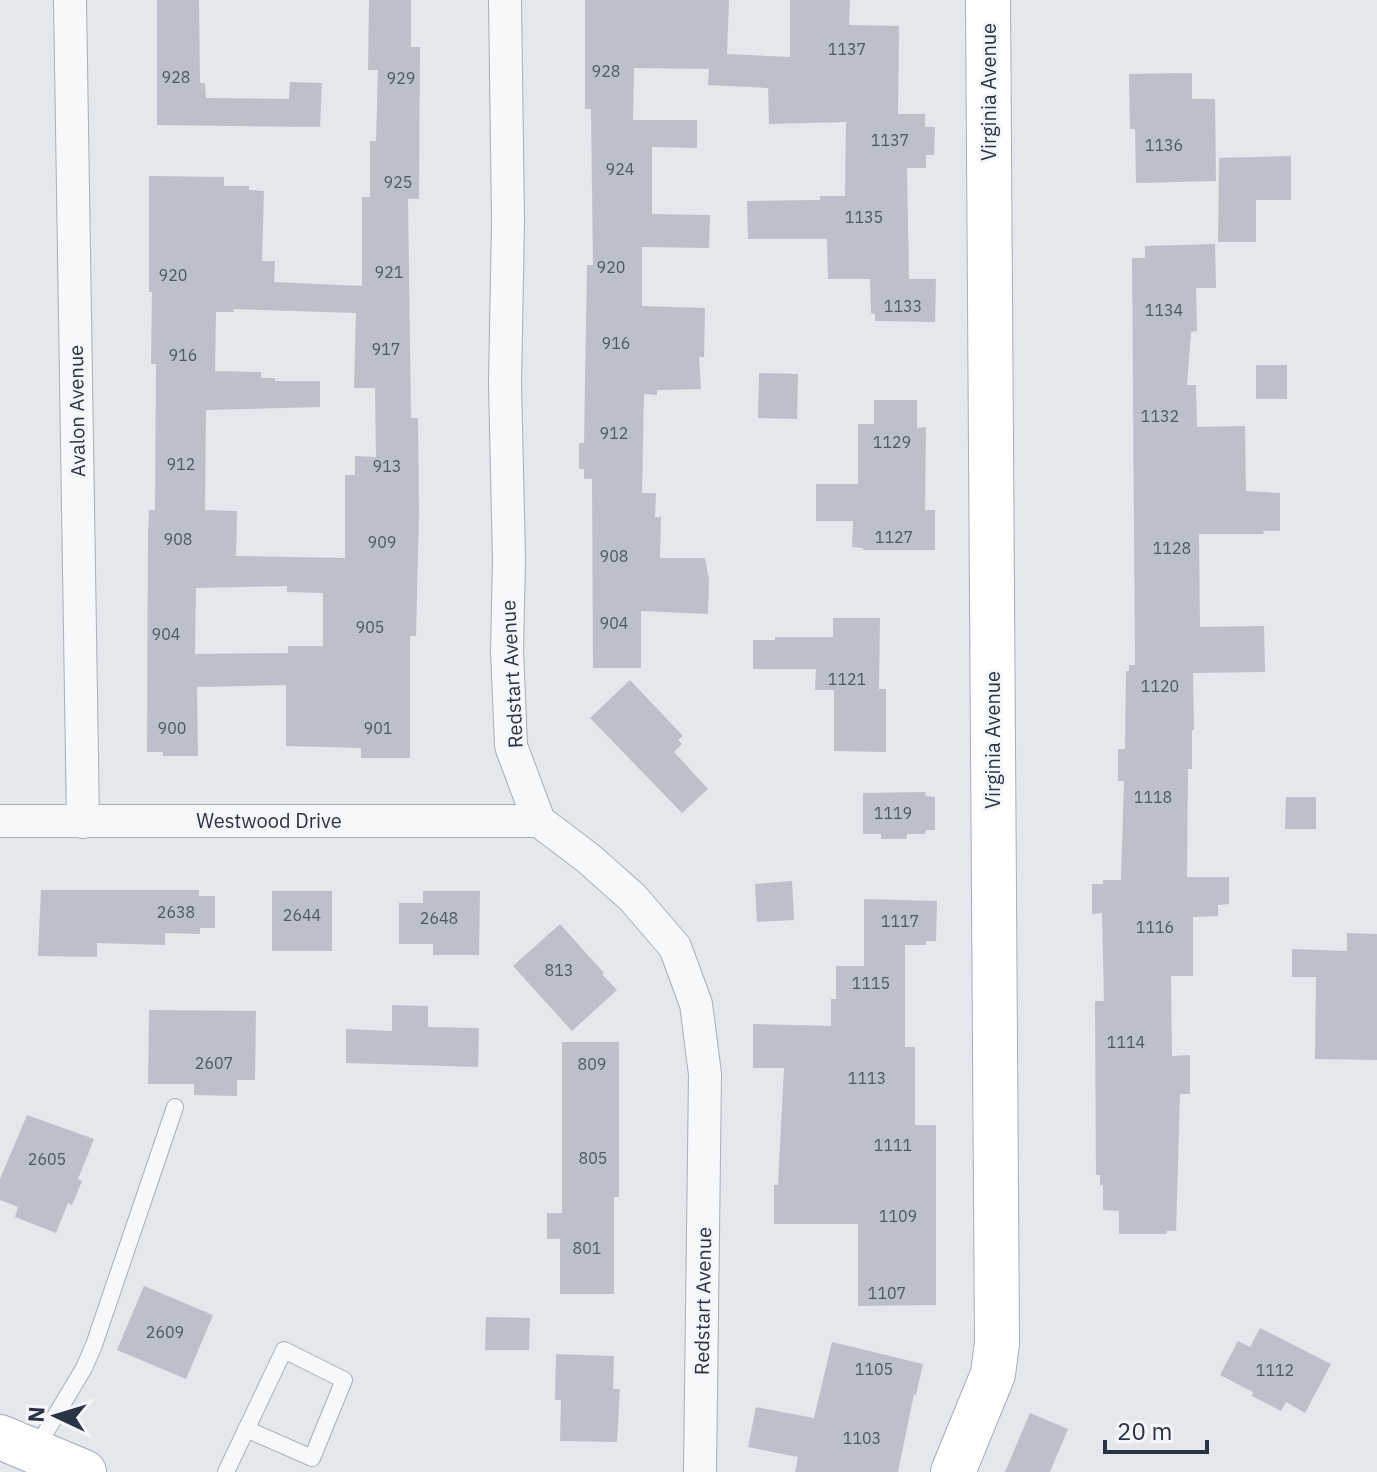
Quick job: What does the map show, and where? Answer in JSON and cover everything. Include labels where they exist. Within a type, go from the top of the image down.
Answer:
[{"type":"street","name":"Avalon Avenue","points":[[70,0],[83,822]]},
{"type":"street","name":"Redstart Avenue","points":[[505,0],[507,650],[511,746],[539,821],[588,858],[633,898],[675,947],[696,1004],[705,1089],[700,1472]]},
{"type":"street","name":"Virginia Avenue","points":[[953,1472],[993,1374],[997,1343],[988,0]]},
{"type":"street","name":"Westwood Drive","points":[[0,821],[539,821]]},
{"type":"street","points":[[17,1444],[84,1472]]},
{"type":"lane","points":[[17,1444],[84,1368],[175,1107]]},
{"type":"lane","points":[[226,1472],[246,1429],[284,1350],[344,1380],[312,1458],[246,1429]]},
{"type":"building","points":[[157,0],[199,0],[200,83],[205,83],[206,98],[289,99],[290,82],[322,83],[320,127],[157,125]]},
{"type":"building","points":[[369,0],[411,0],[411,47],[420,47],[419,199],[408,199],[411,418],[418,418],[419,512],[416,636],[410,636],[410,758],[361,758],[361,748],[286,746],[286,685],[197,687],[198,756],[163,756],[163,752],[147,752],[148,533],[149,510],[155,510],[156,364],[151,364],[149,176],[224,177],[224,186],[249,186],[249,190],[264,191],[262,261],[275,261],[274,282],[362,286],[362,197],[370,197],[370,141],[376,141],[378,70],[368,70]],"holes":[[[233,309],[356,313],[354,388],[375,388],[376,457],[355,456],[355,475],[345,475],[345,558],[236,556],[237,511],[205,510],[206,410],[320,407],[320,381],[275,381],[275,378],[261,378],[261,372],[215,371],[216,312],[234,312]],[[287,586],[287,592],[323,593],[323,646],[288,646],[288,653],[195,654],[196,588]]]},
{"type":"building","points":[[585,0],[729,0],[727,54],[790,57],[790,0],[850,0],[849,25],[899,26],[898,114],[925,114],[925,127],[935,127],[934,155],[926,155],[926,168],[907,168],[909,279],[936,279],[935,322],[875,321],[875,314],[871,313],[870,279],[828,279],[827,239],[748,239],[747,201],[820,200],[820,196],[845,196],[846,122],[769,124],[768,88],[708,85],[709,69],[634,68],[633,120],[697,120],[697,148],[652,147],[652,214],[710,215],[709,248],[642,247],[642,306],[705,308],[704,357],[699,357],[701,389],[657,390],[657,395],[644,394],[642,493],[656,493],[655,517],[661,517],[660,558],[705,558],[709,579],[708,614],[641,611],[641,668],[593,668],[592,479],[584,479],[584,469],[579,469],[579,443],[584,443],[587,265],[593,265],[591,109],[585,109]]},
{"type":"building","points":[[1192,73],[1192,99],[1215,99],[1216,181],[1136,183],[1135,129],[1130,129],[1129,74]]},
{"type":"building","points":[[1291,156],[1291,200],[1256,200],[1256,242],[1218,242],[1219,158]]},
{"type":"building","points":[[1215,244],[1216,288],[1196,288],[1197,331],[1191,332],[1187,385],[1196,385],[1197,427],[1245,426],[1246,491],[1280,493],[1280,531],[1263,531],[1264,534],[1199,534],[1200,627],[1264,626],[1265,672],[1193,673],[1194,730],[1192,769],[1188,769],[1187,877],[1229,877],[1229,904],[1218,905],[1218,916],[1193,917],[1193,976],[1171,976],[1172,1056],[1190,1055],[1190,1094],[1180,1094],[1176,1231],[1167,1231],[1166,1234],[1119,1234],[1119,1211],[1103,1210],[1103,1185],[1100,1185],[1100,1175],[1096,1175],[1095,1001],[1104,1001],[1102,913],[1092,914],[1092,884],[1103,884],[1103,880],[1121,880],[1124,781],[1118,781],[1118,749],[1125,749],[1126,671],[1129,671],[1129,665],[1135,665],[1132,258],[1145,258],[1145,246]]},
{"type":"building","points":[[1256,365],[1287,365],[1287,399],[1256,399]]},
{"type":"building","points":[[759,373],[798,374],[797,419],[758,418]]},
{"type":"building","points":[[874,400],[917,400],[917,428],[926,427],[925,510],[935,510],[935,550],[863,550],[852,547],[853,521],[816,521],[816,484],[858,484],[858,424],[874,424]]},
{"type":"building","points":[[833,618],[880,618],[879,689],[886,689],[886,752],[834,751],[834,690],[815,690],[816,669],[753,669],[753,640],[833,637]]},
{"type":"building","points":[[630,680],[683,736],[678,740],[682,744],[674,752],[708,789],[682,813],[590,718]]},
{"type":"building","points":[[926,792],[925,796],[935,797],[935,830],[926,830],[925,834],[907,834],[906,839],[881,839],[881,834],[863,834],[863,793]]},
{"type":"building","points":[[1286,797],[1316,797],[1316,829],[1285,829]]},
{"type":"building","points":[[792,881],[794,920],[757,922],[755,884]]},
{"type":"building","points":[[41,890],[199,890],[199,896],[215,896],[215,928],[200,928],[200,934],[165,933],[165,945],[97,943],[97,957],[38,956]]},
{"type":"building","points":[[272,891],[332,891],[332,951],[272,951]]},
{"type":"building","points":[[423,891],[480,891],[479,955],[433,955],[433,944],[399,944],[399,903],[423,903]]},
{"type":"building","points":[[864,899],[937,901],[936,941],[926,941],[926,945],[905,945],[905,1047],[915,1047],[915,1125],[936,1125],[936,1305],[858,1306],[858,1224],[774,1224],[774,1185],[778,1185],[784,1068],[753,1068],[753,1024],[831,1026],[831,999],[836,999],[836,966],[864,966]]},
{"type":"building","points":[[560,924],[617,990],[572,1031],[513,966]]},
{"type":"building","points":[[1347,933],[1377,934],[1377,1060],[1315,1059],[1316,977],[1292,977],[1292,949],[1347,951]]},
{"type":"building","points":[[392,1005],[428,1006],[428,1027],[479,1028],[478,1067],[346,1063],[346,1029],[392,1031]]},
{"type":"building","points":[[149,1010],[256,1011],[255,1080],[237,1080],[237,1096],[194,1095],[194,1084],[148,1084]]},
{"type":"building","points":[[562,1042],[619,1042],[619,1197],[614,1197],[614,1294],[560,1294],[560,1239],[547,1239],[547,1213],[562,1213]]},
{"type":"building","points":[[27,1115],[94,1139],[78,1179],[82,1181],[72,1205],[68,1203],[56,1233],[15,1217],[18,1207],[0,1200],[0,1179]]},
{"type":"building","points":[[144,1286],[213,1315],[186,1379],[117,1350]]},
{"type":"building","points":[[486,1317],[530,1318],[529,1350],[485,1350]]},
{"type":"building","points":[[1260,1328],[1331,1364],[1305,1413],[1286,1402],[1281,1411],[1220,1375],[1238,1341],[1250,1347]]},
{"type":"building","points":[[832,1342],[923,1364],[898,1472],[795,1472],[798,1457],[748,1447],[756,1407],[814,1418]]},
{"type":"building","points":[[556,1354],[614,1356],[613,1389],[620,1389],[617,1442],[560,1441],[561,1400],[555,1400]]},
{"type":"building","points":[[1030,1413],[1068,1429],[1050,1472],[1005,1472]]}]
